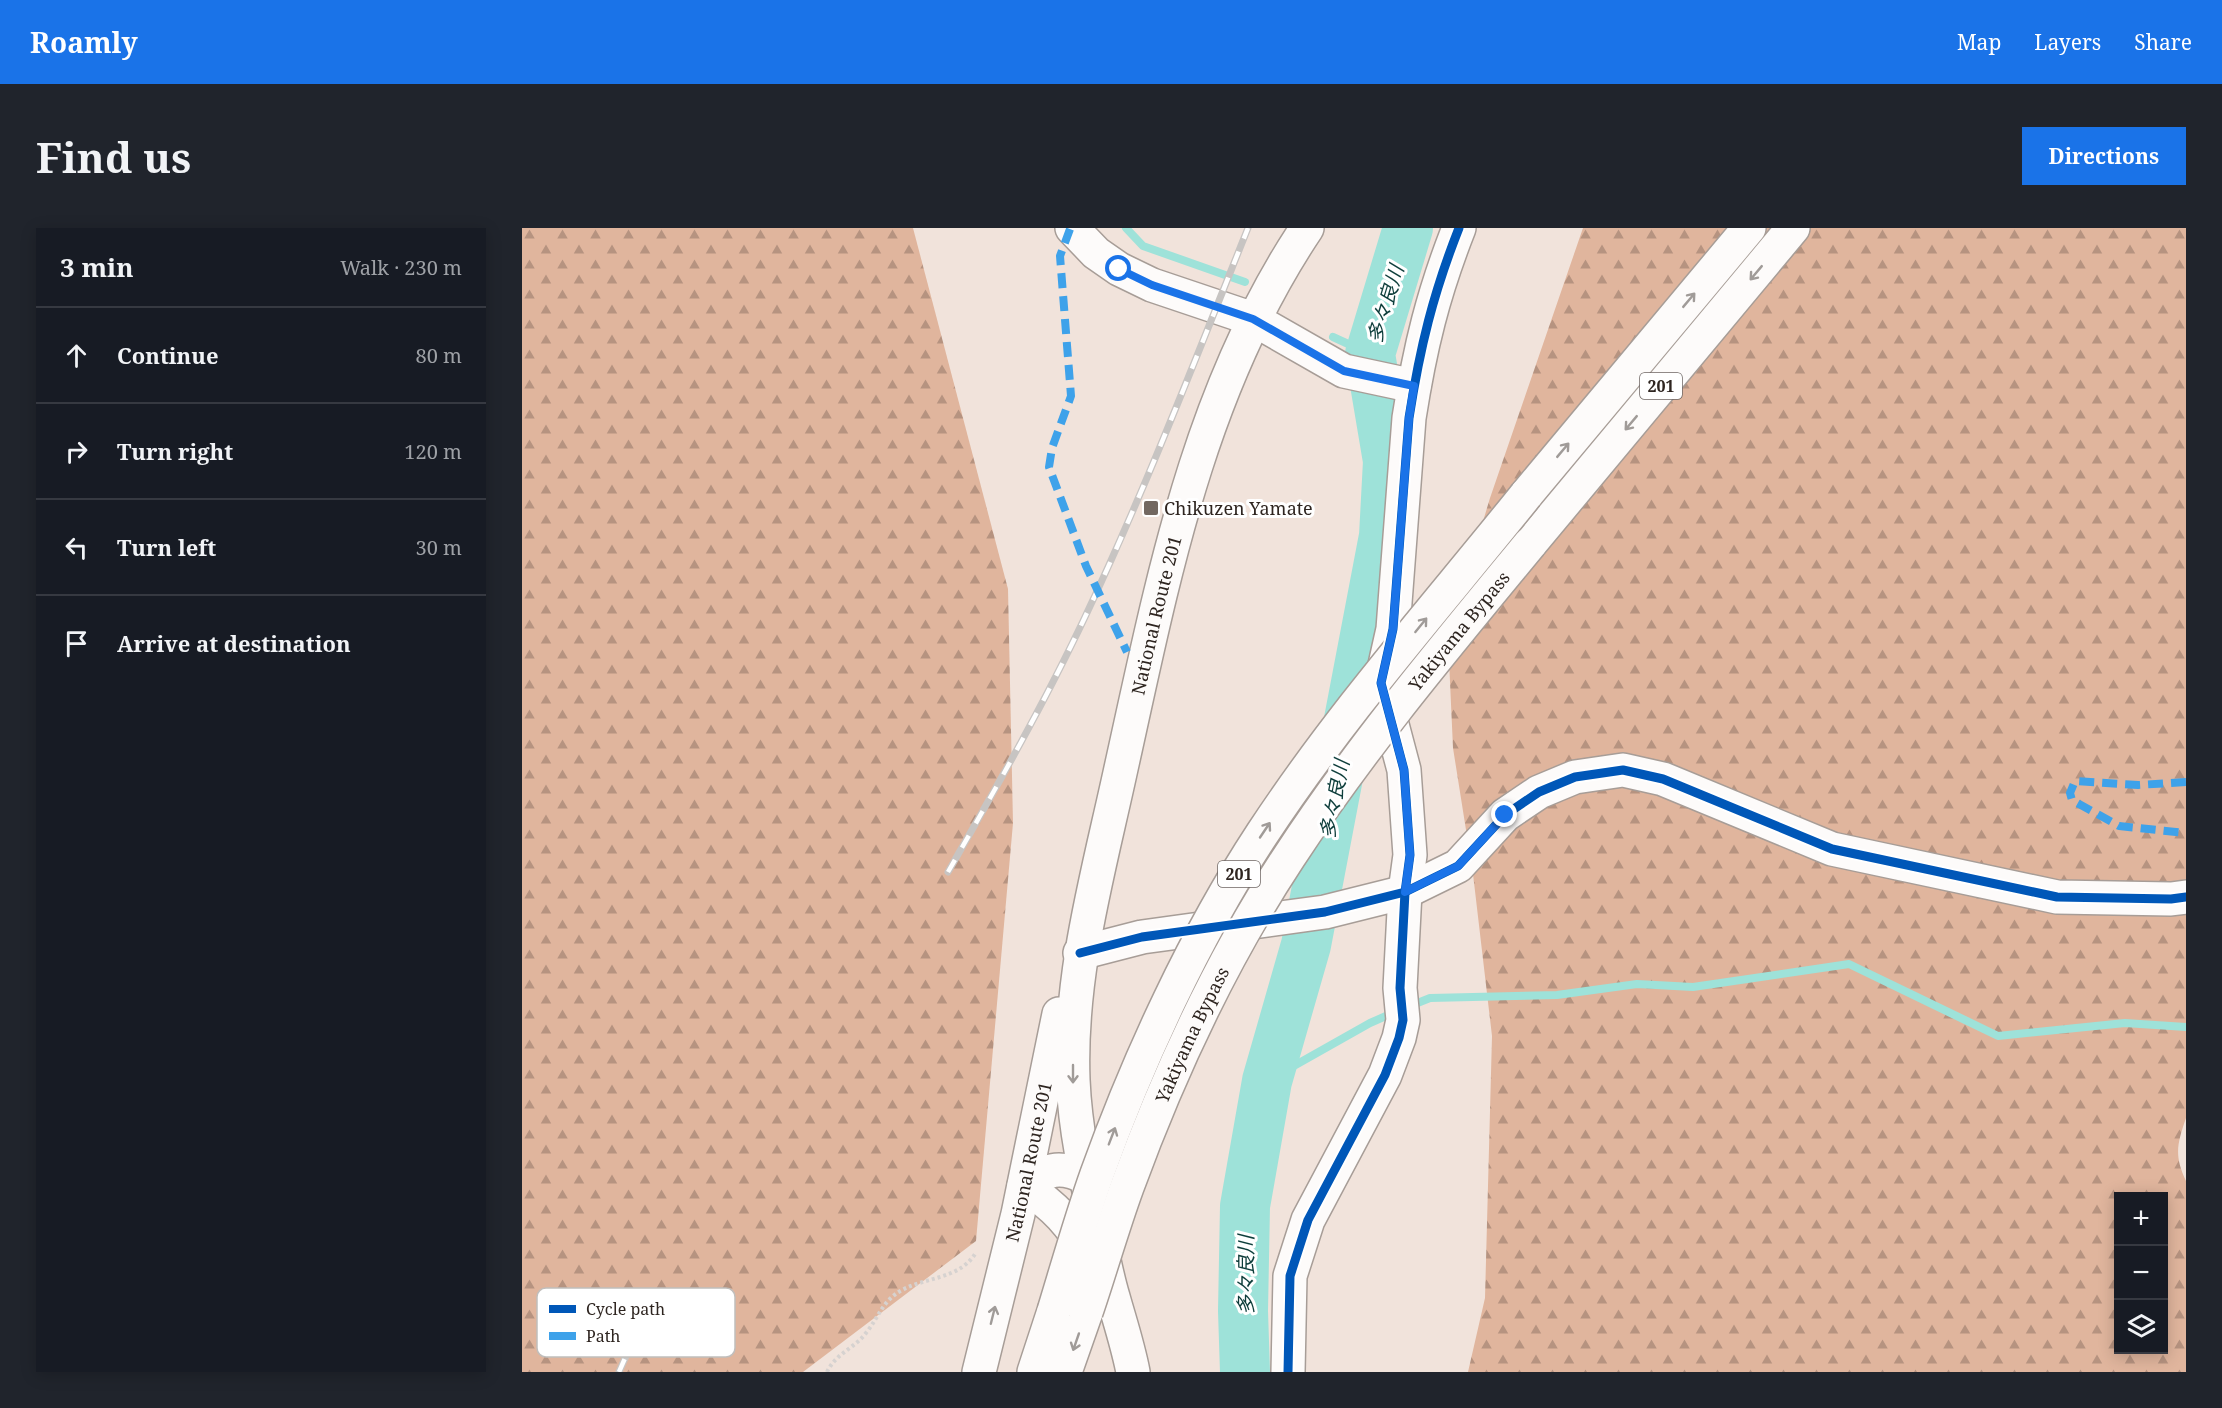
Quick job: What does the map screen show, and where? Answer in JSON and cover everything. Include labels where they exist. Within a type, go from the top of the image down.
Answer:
[{"type":"main road","points":[[1072,228],[1096,253],[1119,269],[1152,285],[1253,319],[1344,371],[1414,386]]},
{"type":"main road","name":"National Route 201","points":[[980,1372],[1024,1186],[1063,998],[1080,953],[1170,555],[1202,442],[1253,319],[1307,228]]},
{"type":"main road","points":[[1288,1372],[1290,1276],[1308,1220],[1385,1075],[1400,1038],[1403,1020],[1400,988],[1405,892],[1410,855],[1404,770],[1381,683],[1393,629],[1409,418],[1414,386],[1426,324],[1438,282],[1459,228]]},
{"type":"main road","name":"Yakiyama Bypass","points":[[1034,1372],[1096,1175],[1134,1080],[1213,917],[1261,836],[1311,763],[1526,495],[1749,228]]},
{"type":"main road","name":"Yakiyama Bypass","points":[[1065,1372],[1099,1304],[1127,1188],[1166,1091],[1244,935],[1288,858],[1351,769],[1426,671],[1793,228]]},
{"type":"main road","points":[[1080,953],[1142,937],[1325,912],[1405,892],[1458,866],[1505,815],[1539,792],[1575,777],[1623,770],[1663,779],[1832,849],[2057,897],[2171,899],[2186,897]]},
{"type":"main road","name":"National Route 201","points":[[1080,953],[1073,1079],[1099,1304],[1127,1342],[1133,1372]]},
{"type":"main road","points":[[1085,1177],[1066,1168],[1044,1173],[1024,1186],[1052,1204],[1077,1234],[1099,1304]]},
{"type":"path","points":[[828,1372],[832,1362],[866,1334],[884,1303],[902,1290],[958,1271],[978,1250]]},
{"type":"green space","points":[[522,228],[913,228],[1008,589],[1013,823],[976,1241],[803,1372],[522,1372]]},
{"type":"green space","points":[[1583,228],[2186,228],[2186,1118],[2178,1157],[2186,1181],[2186,1372],[1468,1372],[1485,1298],[1492,1036],[1473,874],[1453,748],[1448,638],[1490,498]]},
{"type":"waterway","points":[[1126,228],[1143,246],[1245,282]]},
{"type":"waterway","name":"多々良川","points":[[1245,1372],[1243,1311],[1245,1206],[1267,1081],[1306,945],[1384,536],[1388,461],[1370,354],[1408,228]]},
{"type":"waterway","points":[[1333,337],[1370,354]]},
{"type":"waterway","points":[[1410,1006],[1430,998],[1557,995],[1637,984],[1693,987],[1849,964],[1998,1036],[2125,1023],[2186,1027]]},
{"type":"waterway","points":[[1267,1081],[1370,1023],[1395,1012]]},
{"type":"railway","points":[[948,872],[1036,714],[1085,617],[1149,472],[1248,228]]},
{"type":"railway","points":[[619,1372],[626,1357]]},
{"type":"marked path","points":[[1070,229],[1060,256],[1071,396],[1052,448],[1049,467],[1086,566],[1127,652]]},
{"type":"marked path","points":[[2186,782],[2138,785],[2075,781],[2070,793],[2072,800],[2119,826],[2186,833]]},
{"type":"cycle path","points":[[1288,1372],[1290,1276],[1308,1220],[1385,1075],[1403,1020],[1400,988],[1405,892],[1410,855],[1404,770],[1381,683],[1393,629],[1413,392],[1435,298],[1459,228]]},
{"type":"cycle path","points":[[1080,953],[1142,937],[1325,912],[1405,892],[1458,866],[1505,815],[1539,792],[1575,777],[1623,770],[1663,779],[1832,849],[2057,897],[2171,899],[2186,897]]},
{"type":"place","name":"Chikuzen Yamate","points":[[1151,508]]},
{"type":"route","points":[[1119,269],[1152,285],[1253,319],[1344,371],[1414,386],[1409,418],[1393,629],[1381,683],[1404,770],[1410,855],[1405,892],[1458,866],[1505,815]]}]
